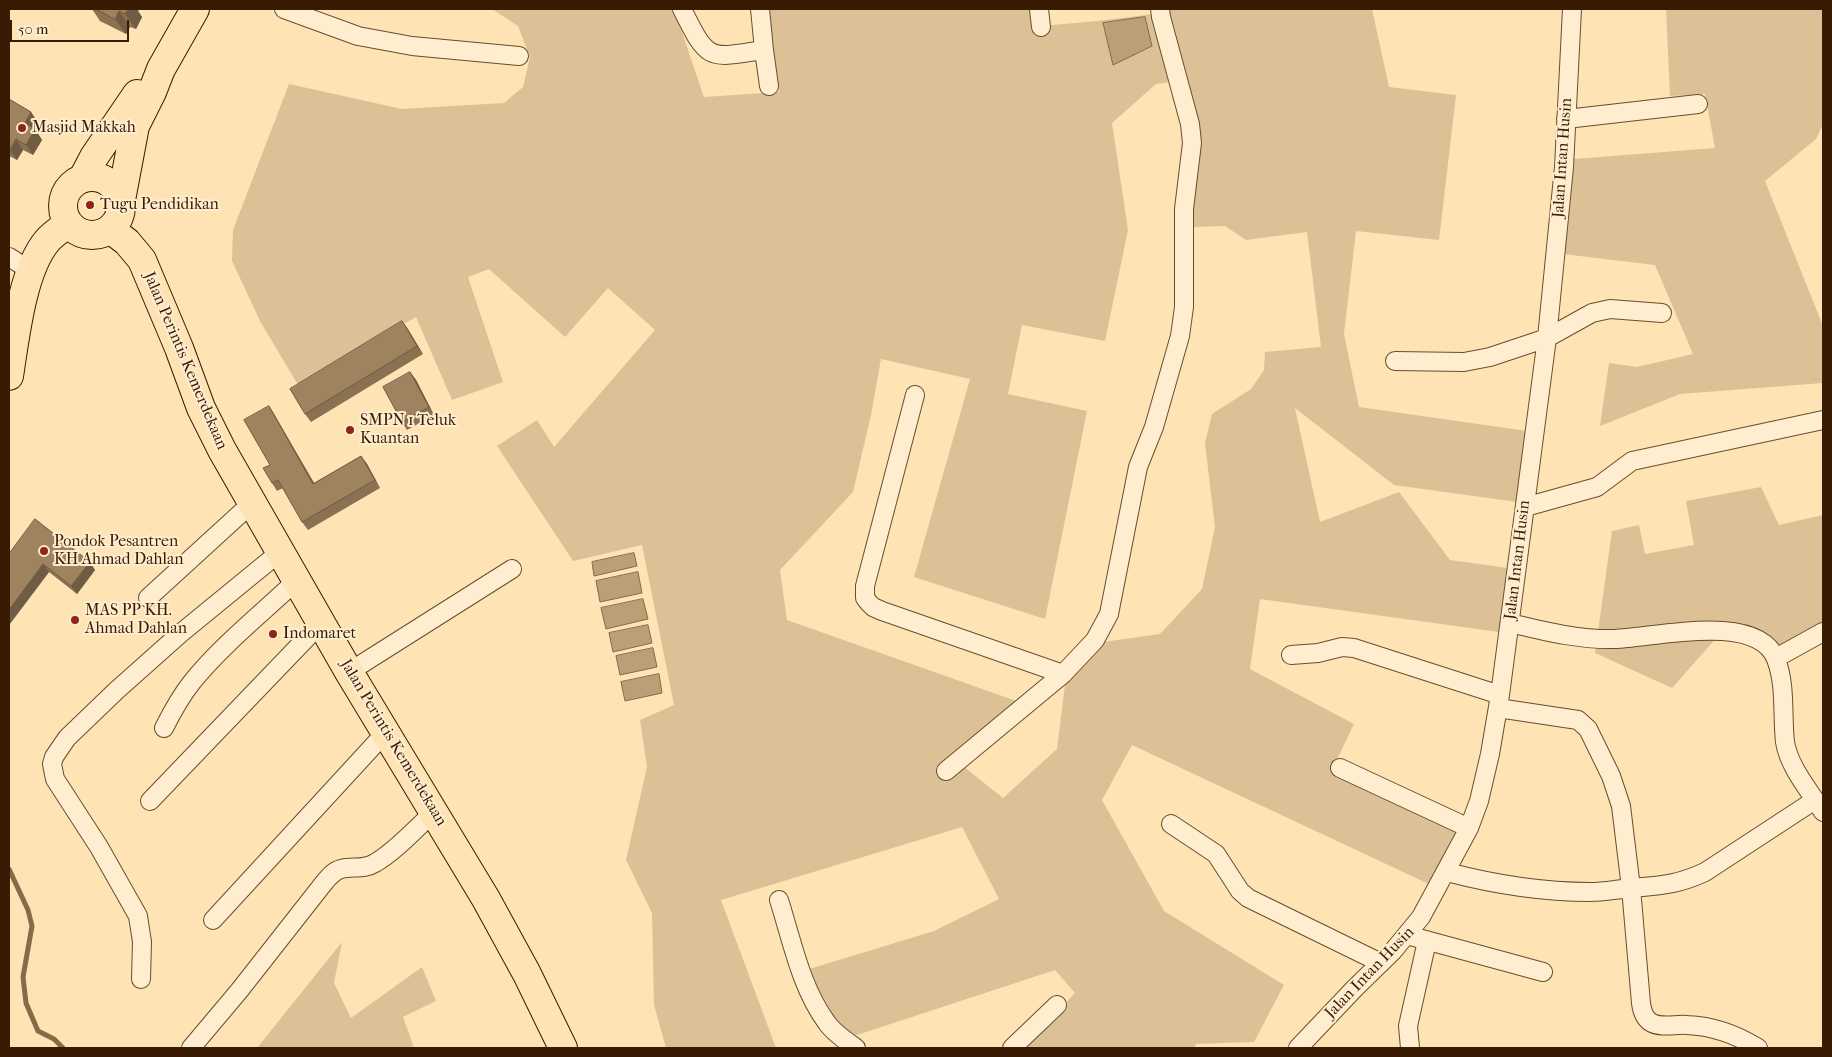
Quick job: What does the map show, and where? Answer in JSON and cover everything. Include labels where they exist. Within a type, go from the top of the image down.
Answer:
[{"type":"main road","points":[[121,200],[111,183],[93,176],[83,178],[68,188],[62,206],[68,224],[75,231],[84,235],[102,234],[110,229],[120,216],[121,200],[135,126],[161,69],[195,9]]},
{"type":"main road","points":[[83,178],[94,156],[142,86],[161,69]]},
{"type":"main road","points":[[9,376],[18,316],[36,257],[48,240],[68,224]]},
{"type":"main road","name":"Jalan Perintis Kemerdekaan","points":[[110,229],[127,242],[142,260],[179,348],[201,408],[222,450],[349,672],[486,899],[527,974],[562,1048]]},
{"type":"street","points":[[284,9],[358,36],[412,46],[519,56]]},
{"type":"street","points":[[682,9],[703,48],[708,52],[729,55],[764,50]]},
{"type":"street","points":[[760,9],[769,86]]},
{"type":"street","points":[[1039,9],[1040,27]]},
{"type":"street","points":[[946,771],[1063,674],[1095,640],[1109,614],[1138,466],[1154,427],[1180,336],[1184,307],[1184,209],[1192,143],[1190,124],[1160,9]]},
{"type":"street","name":"Jalan Intan Husin","points":[[1298,1048],[1407,935],[1421,917],[1469,828],[1479,801],[1490,754],[1499,701],[1547,338],[1558,235],[1572,9]]},
{"type":"street","points":[[1566,119],[1698,104]]},
{"type":"street","points":[[9,257],[31,271]]},
{"type":"street","points":[[1395,361],[1464,362],[1547,338],[1592,313],[1610,309],[1662,313]]},
{"type":"street","points":[[915,395],[872,554],[865,586],[865,598],[873,607],[882,611],[1063,674]]},
{"type":"street","points":[[1525,507],[1597,487],[1632,461],[1823,420]]},
{"type":"street","points":[[148,598],[252,503]]},
{"type":"street","points":[[141,979],[142,942],[138,916],[99,847],[55,779],[52,764],[54,756],[66,738],[117,690],[181,633],[280,552]]},
{"type":"street","points":[[349,672],[512,569]]},
{"type":"street","points":[[164,728],[176,705],[192,682],[218,654],[296,581]]},
{"type":"street","points":[[150,801],[322,623]]},
{"type":"street","points":[[1446,872],[1488,883],[1540,889],[1591,892],[1664,885],[1686,881],[1705,872],[1819,806],[1788,754],[1785,742],[1781,682],[1776,658],[1763,643],[1754,638],[1721,630],[1615,639],[1555,634],[1510,623]]},
{"type":"street","points":[[1776,658],[1823,632]]},
{"type":"street","points":[[1291,655],[1318,654],[1342,647],[1354,648],[1534,714],[1572,718],[1584,723],[1611,776],[1621,806],[1631,888],[1641,1003],[1647,1020],[1658,1025],[1708,1027],[1728,1033],[1758,1048]]},
{"type":"street","points":[[213,920],[386,732]]},
{"type":"street","points":[[1340,768],[1469,828]]},
{"type":"street","points":[[191,1048],[334,872],[341,869],[365,868],[375,864],[434,812]]},
{"type":"street","points":[[1170,824],[1216,854],[1240,891],[1248,898],[1380,963]]},
{"type":"street","points":[[779,900],[806,985],[816,1006],[828,1024],[844,1040],[856,1048]]},
{"type":"street","points":[[1407,935],[1543,972]]},
{"type":"street","points":[[1410,1048],[1408,1026],[1427,940]]},
{"type":"street","points":[[1012,1048],[1057,1005]]},
{"type":"shaded area","points":[[492,9],[674,9],[704,97],[779,92],[769,9],[1039,9],[1041,26],[1170,12],[1170,9],[1372,9],[1389,87],[1456,95],[1439,240],[1356,231],[1344,334],[1359,407],[1527,431],[1517,502],[1394,485],[1295,408],[1320,522],[1399,492],[1450,560],[1508,568],[1499,632],[1260,599],[1250,669],[1354,724],[1331,772],[1461,831],[1433,886],[1132,745],[1102,800],[1164,911],[1284,985],[1254,1042],[1196,1044],[1194,1048],[1023,1048],[1075,993],[1055,970],[854,1036],[830,1019],[806,970],[934,931],[999,899],[962,827],[721,900],[776,1048],[666,1048],[654,1005],[652,913],[626,860],[647,767],[640,720],[674,705],[642,545],[573,561],[497,446],[537,420],[554,447],[655,330],[608,288],[565,337],[489,269],[468,277],[503,382],[452,400],[416,317],[298,385],[260,321],[232,261],[233,230],[289,84],[402,109],[504,103],[523,87],[530,57],[518,26]],"holes":[[[1186,80],[1196,117],[1200,162],[1194,195],[1193,227],[1225,226],[1246,240],[1307,232],[1321,347],[1265,352],[1264,370],[1251,389],[1212,414],[1205,443],[1215,527],[1202,589],[1160,634],[1103,642],[1065,685],[1057,749],[1003,798],[954,759],[1022,703],[787,620],[780,570],[853,492],[871,415],[881,359],[970,379],[914,577],[1045,619],[1087,411],[1008,394],[1022,325],[1105,341],[1128,230],[1112,123],[1156,84]]]},
{"type":"shaded area","points":[[1666,9],[1823,9],[1823,124],[1816,139],[1765,181],[1823,326],[1823,383],[1680,394],[1600,426],[1609,363],[1637,367],[1693,354],[1655,265],[1563,254],[1574,159],[1715,148],[1705,94],[1670,96]]},
{"type":"shaded area","points":[[1145,17],[1152,46],[1113,65],[1103,23]]},
{"type":"shaded area","points":[[1761,487],[1779,525],[1823,515],[1823,622],[1770,660],[1757,644],[1718,636],[1672,688],[1595,653],[1612,531],[1639,525],[1645,554],[1694,545],[1686,501]]},
{"type":"shaded area","points":[[634,553],[637,566],[594,576],[592,562]]},
{"type":"shaded area","points":[[638,572],[642,593],[600,602],[596,581]]},
{"type":"shaded area","points":[[643,599],[648,619],[606,629],[601,608]]},
{"type":"shaded area","points":[[648,625],[652,643],[613,652],[609,633]]},
{"type":"shaded area","points":[[653,648],[657,667],[620,675],[616,656]]},
{"type":"shaded area","points":[[659,674],[662,693],[625,701],[621,682]]},
{"type":"shaded area","points":[[342,942],[334,983],[351,1018],[422,967],[436,1001],[403,1017],[414,1048],[257,1048]]},
{"type":"building","points":[[96,9],[128,9],[125,14],[119,11],[115,19]]},
{"type":"building","points":[[9,99],[31,112],[25,123],[35,129],[26,145],[16,139],[10,150],[9,149]]},
{"type":"building","points":[[402,321],[417,346],[305,414],[290,389]]},
{"type":"building","points":[[410,372],[429,407],[402,422],[383,387]]},
{"type":"building","points":[[269,406],[313,484],[361,456],[375,480],[302,522],[278,480],[272,483],[263,468],[270,465],[244,420]]},
{"type":"building","points":[[35,519],[90,562],[71,586],[43,564],[9,610],[9,554]]},
{"type":"waterway","points":[[9,869],[28,910],[32,926],[23,977],[26,1003],[38,1031],[54,1039],[63,1048]]},
{"type":"place","name":"Masjid Makkah","points":[[22,128]]},
{"type":"place","name":"Tugu Pendidikan","points":[[90,205]]},
{"type":"place","name":"SMPN 1 Teluk Kuantan","points":[[350,430]]},
{"type":"place","name":"Pondok Pesantren KH Ahmad Dahlan","points":[[44,551]]},
{"type":"place","name":"MAS PP KH. Ahmad Dahlan","points":[[75,620]]},
{"type":"place","name":"Indomaret","points":[[273,634]]}]
